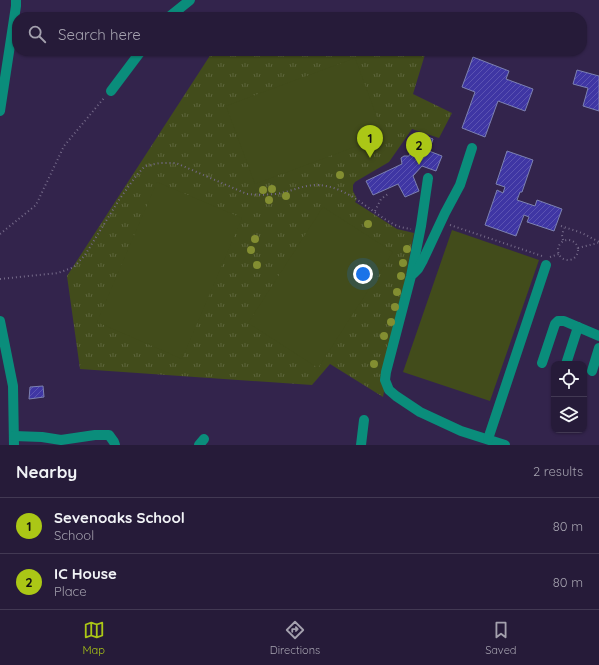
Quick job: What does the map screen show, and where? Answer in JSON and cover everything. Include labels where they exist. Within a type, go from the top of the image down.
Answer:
[{"type":"street","points":[[15,12],[16,0]]},
{"type":"street","points":[[175,12],[190,0]]},
{"type":"street","points":[[0,111],[12,32]]},
{"type":"street","points":[[110,90],[137,56]]},
{"type":"street","points":[[411,276],[418,269],[460,184],[472,148]]},
{"type":"street","points":[[428,178],[421,226],[411,276],[385,380],[389,390],[420,412],[461,431],[505,445]]},
{"type":"street","points":[[488,439],[540,295],[546,264]]},
{"type":"street","points":[[0,321],[12,386],[14,440],[42,438],[61,440],[95,435],[109,435],[115,445]]},
{"type":"street","points":[[542,363],[555,324],[558,321],[564,321],[599,336]]},
{"type":"street","points":[[567,361],[578,327]]},
{"type":"street","points":[[592,371],[599,348]]},
{"type":"street","points":[[361,445],[364,420]]},
{"type":"path","points":[[0,234],[36,205],[64,146],[110,90]]},
{"type":"path","points":[[0,279],[58,273],[74,266],[85,255],[119,200],[136,176],[146,166],[160,163],[176,163],[247,194],[276,194],[298,187],[313,185],[326,186],[341,191],[375,211],[393,224],[416,231]]},
{"type":"path","points":[[375,211],[381,199],[388,194]]},
{"type":"path","points":[[448,224],[542,256],[549,257],[558,254]]},
{"type":"path","points":[[563,240],[562,227],[582,233],[599,242]]},
{"type":"path","points":[[563,240],[572,240],[577,244],[578,248],[576,256],[571,259],[562,258],[558,254],[559,245],[563,240]]},
{"type":"path","points":[[578,248],[599,242]]},
{"type":"green space","points":[[210,56],[424,56],[413,94],[452,113],[439,138],[412,129],[389,162],[355,182],[353,185],[353,191],[357,199],[355,202],[397,229],[414,233],[383,397],[330,364],[312,385],[80,369],[67,276]]},
{"type":"green space","points":[[355,58],[384,136],[255,184],[226,106]]},
{"type":"green space","points":[[157,182],[242,218],[182,359],[97,322]]},
{"type":"green space","points":[[323,207],[393,252],[318,368],[248,323]]},
{"type":"green space","points":[[452,230],[539,260],[490,401],[403,372]]},
{"type":"building","points":[[473,57],[509,71],[506,79],[533,89],[525,111],[498,101],[485,137],[462,128],[475,92],[462,87]]},
{"type":"building","points":[[577,70],[599,76],[599,111],[583,106],[588,88],[573,84]]},
{"type":"building","points":[[418,133],[433,139],[429,151],[442,156],[436,171],[422,166],[413,176],[419,191],[405,197],[398,184],[373,195],[366,181],[402,164],[401,158],[404,156],[409,156]]},
{"type":"building","points":[[507,151],[533,160],[522,192],[520,192],[517,200],[535,206],[537,200],[562,209],[554,231],[527,222],[529,217],[524,215],[516,236],[485,225],[497,190],[503,193],[505,187],[496,184]]},
{"type":"building","points":[[43,386],[44,397],[29,399],[30,387]]},
{"type":"place","name":"Sevenoaks School","points":[[370,158]]},
{"type":"place","name":"IC House","points":[[419,165]]}]
